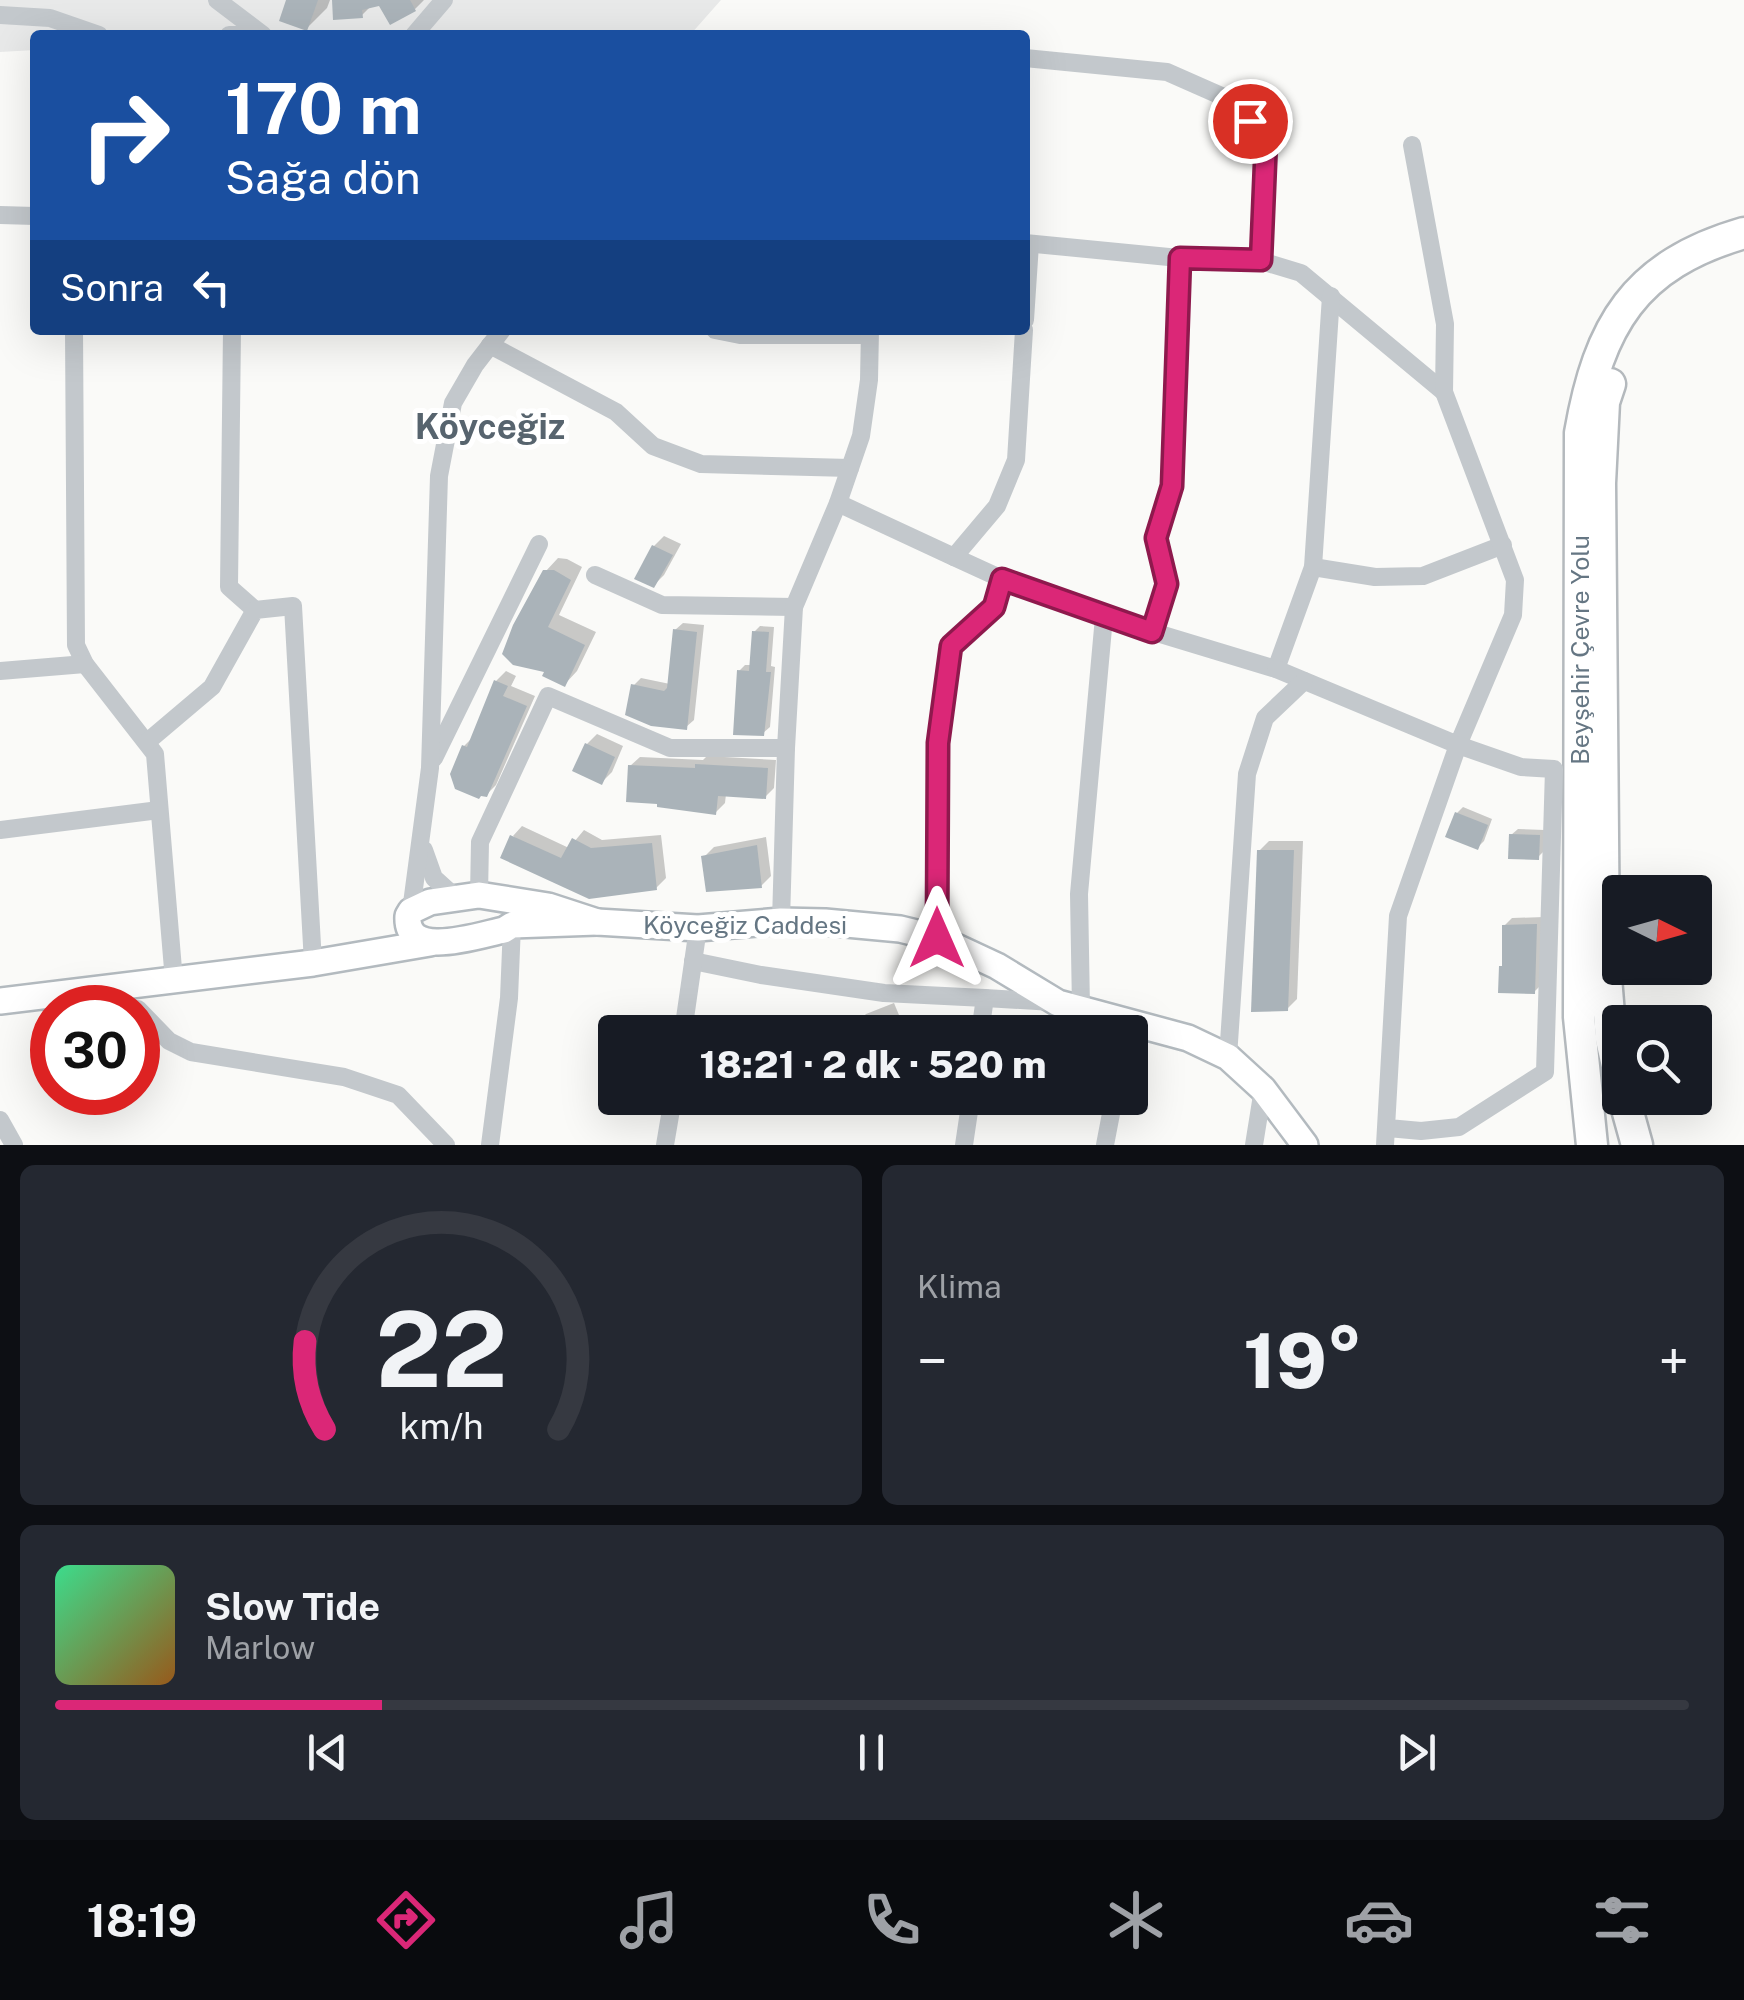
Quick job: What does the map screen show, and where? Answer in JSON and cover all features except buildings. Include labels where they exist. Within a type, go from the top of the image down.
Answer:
[{"type":"highway","name":"Beyşehir Çevre Yolu","points":[[1592,1145],[1580,1017],[1580,433],[1588,384],[1610,328],[1650,280],[1693,251],[1744,233]]},
{"type":"highway","name":"Beyşehir Çevre Yolu","points":[[1609,1005],[1604,954],[1600,483],[1604,402],[1622,345],[1659,299],[1697,268],[1744,251]]},
{"type":"highway","points":[[1629,1115],[1637,1145]]},
{"type":"street","points":[[0,15],[69,28],[63,0]]},
{"type":"street","points":[[217,0],[247,30]]},
{"type":"street","points":[[418,30],[444,0]]},
{"type":"street","points":[[1030,58],[1167,72],[1235,102],[1266,140],[1261,260]]},
{"type":"street","points":[[838,503],[1002,579],[1152,632],[1276,669],[1458,745],[1521,768],[1554,769],[1545,1072],[1459,1127],[1386,1136],[1398,916],[1458,745],[1512,615],[1516,580],[1444,392],[1445,324],[1412,144]]},
{"type":"street","points":[[0,215],[30,216]]},
{"type":"street","points":[[1030,244],[1180,258],[1261,260],[1301,273],[1444,392]]},
{"type":"street","points":[[1152,632],[1167,584],[1156,538],[1172,486],[1180,258]]},
{"type":"street","points":[[1276,669],[1313,567],[1331,296]]},
{"type":"street","points":[[74,335],[76,646],[155,754],[174,981]]},
{"type":"street","points":[[232,335],[229,587],[255,610],[292,606],[313,963]]},
{"type":"street","points":[[780,921],[794,607],[850,468],[864,417],[869,335]]},
{"type":"street","points":[[954,556],[997,506],[1016,460],[1024,335]]},
{"type":"street","points":[[430,943],[412,934],[410,913],[430,768],[440,476],[453,403],[496,338],[616,412],[653,446],[701,464],[850,468]]},
{"type":"street","points":[[430,768],[539,544]]},
{"type":"street","points":[[1313,567],[1375,577],[1422,576],[1503,545]]},
{"type":"street","points":[[595,575],[662,605],[794,607]]},
{"type":"street","points":[[937,938],[938,743],[951,646],[994,607],[1002,579]]},
{"type":"street","points":[[147,742],[212,687],[255,610]]},
{"type":"street","points":[[693,961],[884,993],[1070,1006],[1104,616]]},
{"type":"street","points":[[0,671],[86,664]]},
{"type":"street","points":[[1228,1057],[1247,774],[1265,718],[1304,681]]},
{"type":"street","points":[[478,896],[480,842],[548,696],[670,748],[786,748]]},
{"type":"street","points":[[0,830],[159,810]]},
{"type":"street","points":[[422,840],[434,878],[513,906],[511,976],[490,1145]]},
{"type":"street","points":[[358,955],[430,902],[478,896]]},
{"type":"street","name":"Köyceğiz Caddesi","points":[[478,896],[548,906],[597,922]]},
{"type":"street","name":"Köyceğiz Caddesi","points":[[430,943],[512,925],[597,922],[698,928],[780,921],[862,925],[937,938],[1094,1015]]},
{"type":"street","points":[[685,1015],[698,928]]},
{"type":"street","points":[[481,934],[500,950],[511,976]]},
{"type":"street","points":[[160,988],[174,981],[430,943]]},
{"type":"street","points":[[982,1015],[985,998]]},
{"type":"street","points":[[0,1001],[30,1001]]},
{"type":"street","name":"Köyceğiz Caddesi","points":[[1148,1031],[1188,1038],[1228,1057],[1263,1089],[1305,1145]]},
{"type":"street","points":[[160,1032],[191,1052],[344,1077],[398,1095],[446,1145]]},
{"type":"street","points":[[1254,1145],[1263,1089]]},
{"type":"street","points":[[666,1145],[670,1115]]},
{"type":"street","points":[[964,1145],[968,1115]]},
{"type":"street","points":[[1105,1145],[1111,1115]]},
{"type":"street","points":[[0,1120],[14,1145]]},
{"type":"shaded area","points":[[0,0],[721,0],[694,30],[30,30],[30,50],[0,52]]},
{"type":"district","name":"Köyceğiz","points":[[490,426]]},
{"type":"route","points":[[937,938],[938,743],[951,646],[994,607],[1002,579],[1152,632],[1167,584],[1156,538],[1172,486],[1180,258],[1261,260],[1266,140],[1250,121]]}]
